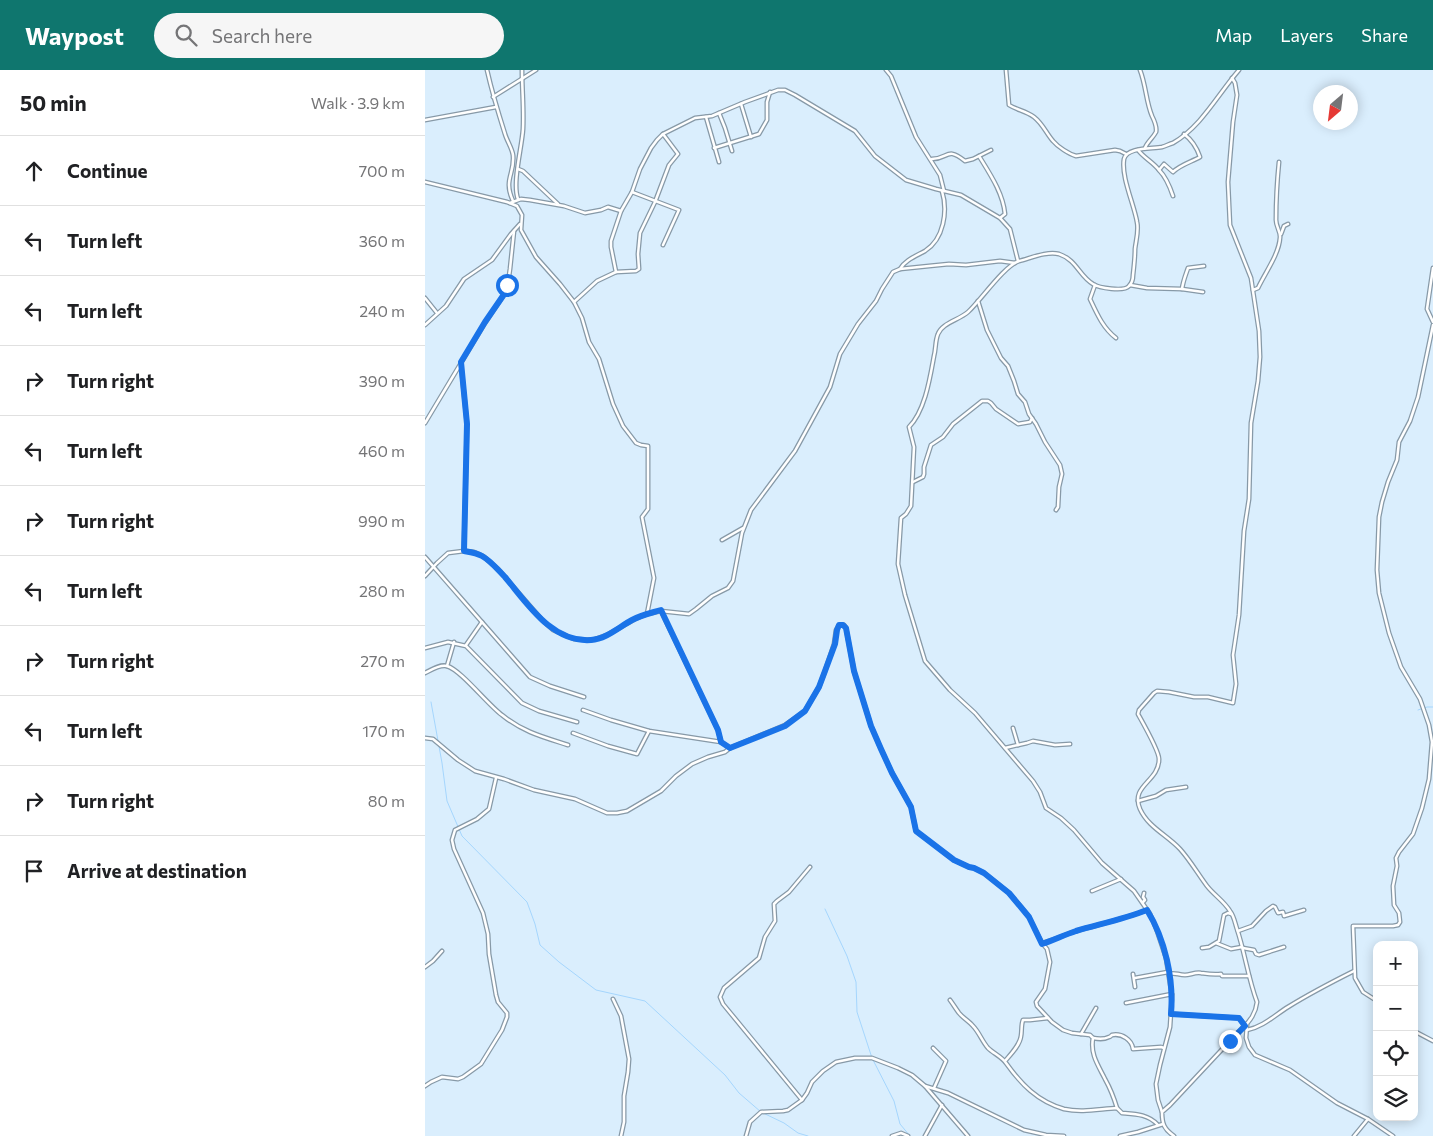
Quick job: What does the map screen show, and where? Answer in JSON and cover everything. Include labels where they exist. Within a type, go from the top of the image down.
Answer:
[{"type":"street","points":[[487,70],[496,107],[513,155],[509,186],[512,202]]},
{"type":"street","points":[[518,200],[518,169],[523,122],[522,70]]},
{"type":"street","points":[[493,97],[536,70]]},
{"type":"street","points":[[425,576],[448,554],[454,551],[474,552],[483,556],[498,569],[553,630],[574,639],[592,640],[607,635],[635,619],[661,610],[689,614],[712,596],[728,588],[733,581],[743,528],[754,505],[802,439],[831,387],[841,354],[857,324],[876,301],[890,276],[910,259],[937,241],[943,225],[945,207],[940,175],[916,137],[893,80],[886,70]]},
{"type":"street","points":[[1006,70],[1009,105],[1028,112],[1046,129],[1053,142],[1070,155],[1076,156],[1115,150],[1126,154],[1145,148],[1163,147],[1174,142],[1201,118],[1239,70]]},
{"type":"street","points":[[1140,70],[1151,114],[1156,126],[1156,131],[1145,148]]},
{"type":"street","points":[[1162,1112],[1171,1105],[1246,1025],[1257,1007],[1233,915],[1208,888],[1181,850],[1156,830],[1145,818],[1138,801],[1143,785],[1153,777],[1158,768],[1159,757],[1138,712],[1154,693],[1163,690],[1233,703],[1236,684],[1233,655],[1239,616],[1244,531],[1249,499],[1251,423],[1260,357],[1259,331],[1251,278],[1230,225],[1228,182],[1232,128],[1237,95],[1233,78]]},
{"type":"street","points":[[616,272],[611,242],[621,211],[632,192],[640,169],[657,140],[663,134],[695,118],[712,116],[778,90],[785,90],[795,94],[855,131],[875,156],[907,180],[943,191],[961,194],[1000,218],[1010,229],[1016,262]]},
{"type":"street","points":[[715,148],[759,134],[767,120],[767,102],[771,92]]},
{"type":"street","points":[[741,104],[751,137]]},
{"type":"street","points":[[425,120],[496,107]]},
{"type":"street","points":[[719,113],[732,151]]},
{"type":"street","points":[[706,117],[719,162]]},
{"type":"street","points":[[574,302],[597,281],[616,272],[639,269],[640,233],[655,202],[669,165],[678,154],[663,134]]},
{"type":"street","points":[[1159,170],[1164,164],[1173,172],[1186,163],[1200,157],[1197,149],[1188,137],[1183,134]]},
{"type":"street","points":[[931,158],[936,159],[949,153],[957,155],[965,161],[991,150]]},
{"type":"street","points":[[1138,150],[1159,170],[1167,181],[1173,196]]},
{"type":"street","points":[[1126,154],[1124,170],[1138,231],[1133,275],[1130,285]]},
{"type":"street","points":[[979,156],[993,179],[1004,206],[1005,214],[1000,218]]},
{"type":"street","points":[[1279,162],[1276,190],[1276,221],[1281,236]]},
{"type":"street","points":[[518,169],[523,171],[558,205]]},
{"type":"street","points":[[425,182],[512,202],[519,207],[522,215],[521,230],[536,257],[557,279],[574,302],[582,318],[589,342],[602,365],[618,416],[634,441],[648,446],[648,512],[642,517],[654,578],[647,614]]},
{"type":"street","points":[[632,192],[679,210],[663,245]]},
{"type":"street","points":[[512,202],[530,200],[558,205],[585,213],[608,207],[621,211]]},
{"type":"street","points":[[425,325],[446,306],[463,279],[492,260],[522,223]]},
{"type":"street","points":[[1253,290],[1257,289],[1268,269],[1279,244],[1284,226],[1288,224]]},
{"type":"street","points":[[425,423],[485,322],[507,290],[514,231]]},
{"type":"street","points":[[900,269],[949,264],[966,266],[1000,261],[1016,262],[1049,253],[1071,260],[1086,278],[1099,287],[1124,288],[1130,285],[1147,288],[1199,290],[1203,292]]},
{"type":"street","points":[[1016,262],[968,312],[941,328],[939,332],[931,375],[921,409],[909,427],[914,447],[911,506],[901,518],[898,564],[905,595],[928,666],[975,713],[1033,781],[1040,792],[1046,808],[1074,830],[1102,863],[1134,891],[1143,903],[1156,928],[1169,973],[1171,994],[1170,1027],[1157,1084],[1158,1100],[1163,1124],[1168,1132],[1174,1136]]},
{"type":"street","points":[[1182,289],[1183,279],[1188,268],[1204,266]]},
{"type":"street","points":[[1373,998],[1363,992],[1355,978],[1353,926],[1396,926],[1400,922],[1399,913],[1394,904],[1393,886],[1397,866],[1396,858],[1417,826],[1429,780],[1432,747],[1429,725],[1419,699],[1401,667],[1393,646],[1379,593],[1377,570],[1379,517],[1382,502],[1397,460],[1399,442],[1410,421],[1419,397],[1433,324],[1427,309],[1433,268]]},
{"type":"street","points":[[1095,285],[1090,299],[1101,322],[1115,338]]},
{"type":"street","points":[[425,298],[437,313]]},
{"type":"street","points":[[978,302],[987,330],[1007,366],[1018,394],[1025,402],[1045,442],[1060,465],[1062,474],[1056,510]]},
{"type":"street","points":[[461,362],[467,424],[464,551]]},
{"type":"street","points":[[912,482],[923,477],[931,445],[943,437],[953,424],[982,401],[988,401],[1018,424],[1029,422],[1032,418]]},
{"type":"street","points":[[722,540],[743,528]]},
{"type":"street","points":[[425,557],[529,677],[584,697]]},
{"type":"street","points":[[661,610],[718,730],[721,742]]},
{"type":"street","points":[[466,646],[481,622]]},
{"type":"street","points":[[425,738],[433,739],[458,760],[475,771],[534,790],[575,799],[607,812],[620,814],[661,791],[676,776],[693,764],[785,726],[805,711],[819,687],[835,644],[839,625],[843,625],[846,628],[854,671],[874,732],[898,785],[911,807],[916,831],[954,860],[984,873],[1005,889],[1029,917],[1042,944],[1047,949],[1050,962],[1045,989],[1036,1004],[1048,1018],[1067,1032],[1104,1039],[1112,1035],[1123,1036],[1130,1042],[1133,1049],[1164,1048]]},
{"type":"street","points":[[425,648],[442,642],[453,642],[466,646],[522,702],[539,711],[577,722]]},
{"type":"street","points":[[447,666],[453,642]]},
{"type":"street","points":[[425,673],[436,667],[447,666],[461,675],[493,708],[516,726],[533,734],[568,745]]},
{"type":"street","points":[[583,710],[649,731],[721,742],[730,748]]},
{"type":"street","points":[[1013,728],[1018,745]]},
{"type":"street","points":[[573,733],[608,746],[638,754],[649,731]]},
{"type":"street","points":[[1005,748],[1033,740],[1055,745],[1070,744]]},
{"type":"street","points":[[425,1086],[442,1077],[463,1078],[481,1064],[502,1030],[507,1017],[496,995],[489,954],[488,934],[483,913],[456,854],[452,840],[455,830],[477,820],[489,809],[496,777]]},
{"type":"street","points":[[1138,801],[1156,796],[1166,790],[1186,786]]},
{"type":"street","points":[[802,1100],[723,1004],[720,997],[724,988],[759,958],[765,937],[775,922],[775,904],[777,900],[789,892],[810,868]]},
{"type":"street","points":[[1092,891],[1121,879]]},
{"type":"street","points":[[1143,903],[1145,893]]},
{"type":"street","points":[[1238,931],[1252,926],[1265,911],[1273,906],[1278,913],[1283,912],[1284,916],[1304,910]]},
{"type":"street","points":[[1042,944],[1074,932],[1147,910]]},
{"type":"street","points":[[1202,948],[1209,947],[1219,941],[1224,915],[1228,913],[1233,915]]},
{"type":"street","points":[[1217,943],[1231,949],[1254,950],[1259,955],[1284,946]]},
{"type":"street","points":[[425,967],[442,951]]},
{"type":"street","points":[[1247,1030],[1255,1028],[1287,1007],[1354,971]]},
{"type":"street","points":[[1135,978],[1169,973],[1182,975],[1199,973],[1206,975],[1221,974],[1222,976],[1249,976]]},
{"type":"street","points":[[1133,974],[1135,986]]},
{"type":"street","points":[[1126,1003],[1171,994]]},
{"type":"street","points":[[613,999],[621,1016],[629,1059],[624,1096],[624,1122],[621,1136]]},
{"type":"street","points":[[950,1000],[959,1013],[976,1029],[988,1048],[1005,1061],[1016,1078],[1029,1091],[1045,1102],[1076,1111],[1117,1108]]},
{"type":"street","points":[[1081,1034],[1096,1008]]},
{"type":"street","points":[[1171,1014],[1239,1018],[1246,1025],[1246,1038],[1249,1047],[1255,1055],[1290,1070],[1337,1103],[1368,1119],[1393,1136]]},
{"type":"street","points":[[1005,1061],[1021,1037],[1023,1020],[1048,1018]]},
{"type":"street","points":[[1418,1033],[1433,1041]]},
{"type":"street","points":[[1093,1038],[1091,1047],[1093,1053],[1117,1108],[1121,1113],[1139,1114],[1158,1125]]},
{"type":"street","points":[[933,1048],[946,1061],[934,1088]]},
{"type":"street","points":[[747,1136],[750,1122],[761,1112],[788,1110],[802,1100],[812,1082],[823,1071],[836,1062],[855,1058],[881,1060],[912,1075],[925,1086],[968,1136]]},
{"type":"street","points":[[925,1086],[948,1093],[1024,1130],[1046,1135],[1064,1136]]},
{"type":"street","points":[[925,1136],[942,1105]]},
{"type":"street","points":[[1354,1136],[1368,1119]]},
{"type":"street","points":[[1120,1136],[1163,1124]]},
{"type":"street","points":[[892,1136],[901,1134],[908,1136]]},
{"type":"waterway","points":[[431,702],[447,801],[462,836],[527,902],[540,945],[596,990],[645,1001],[725,1075],[739,1093],[761,1112],[784,1123],[798,1133],[808,1136]]},
{"type":"waterway","points":[[1418,710],[1433,707]]},
{"type":"waterway","points":[[825,909],[847,956],[856,982],[857,1012],[872,1058],[894,1101],[900,1124],[910,1136]]},
{"type":"route","points":[[507,285],[507,290],[461,362],[467,412],[464,551],[474,552],[483,556],[498,569],[543,621],[553,630],[574,639],[592,640],[607,635],[635,619],[661,610],[718,730],[721,742],[730,748],[785,726],[805,711],[819,687],[835,644],[839,625],[845,626],[854,671],[869,718],[892,773],[911,807],[916,831],[933,842],[954,860],[984,873],[1009,893],[1029,917],[1042,944],[1074,932],[1106,924],[1147,910],[1156,928],[1166,958],[1172,996],[1171,1014],[1239,1018],[1245,1026],[1230,1041]]}]
